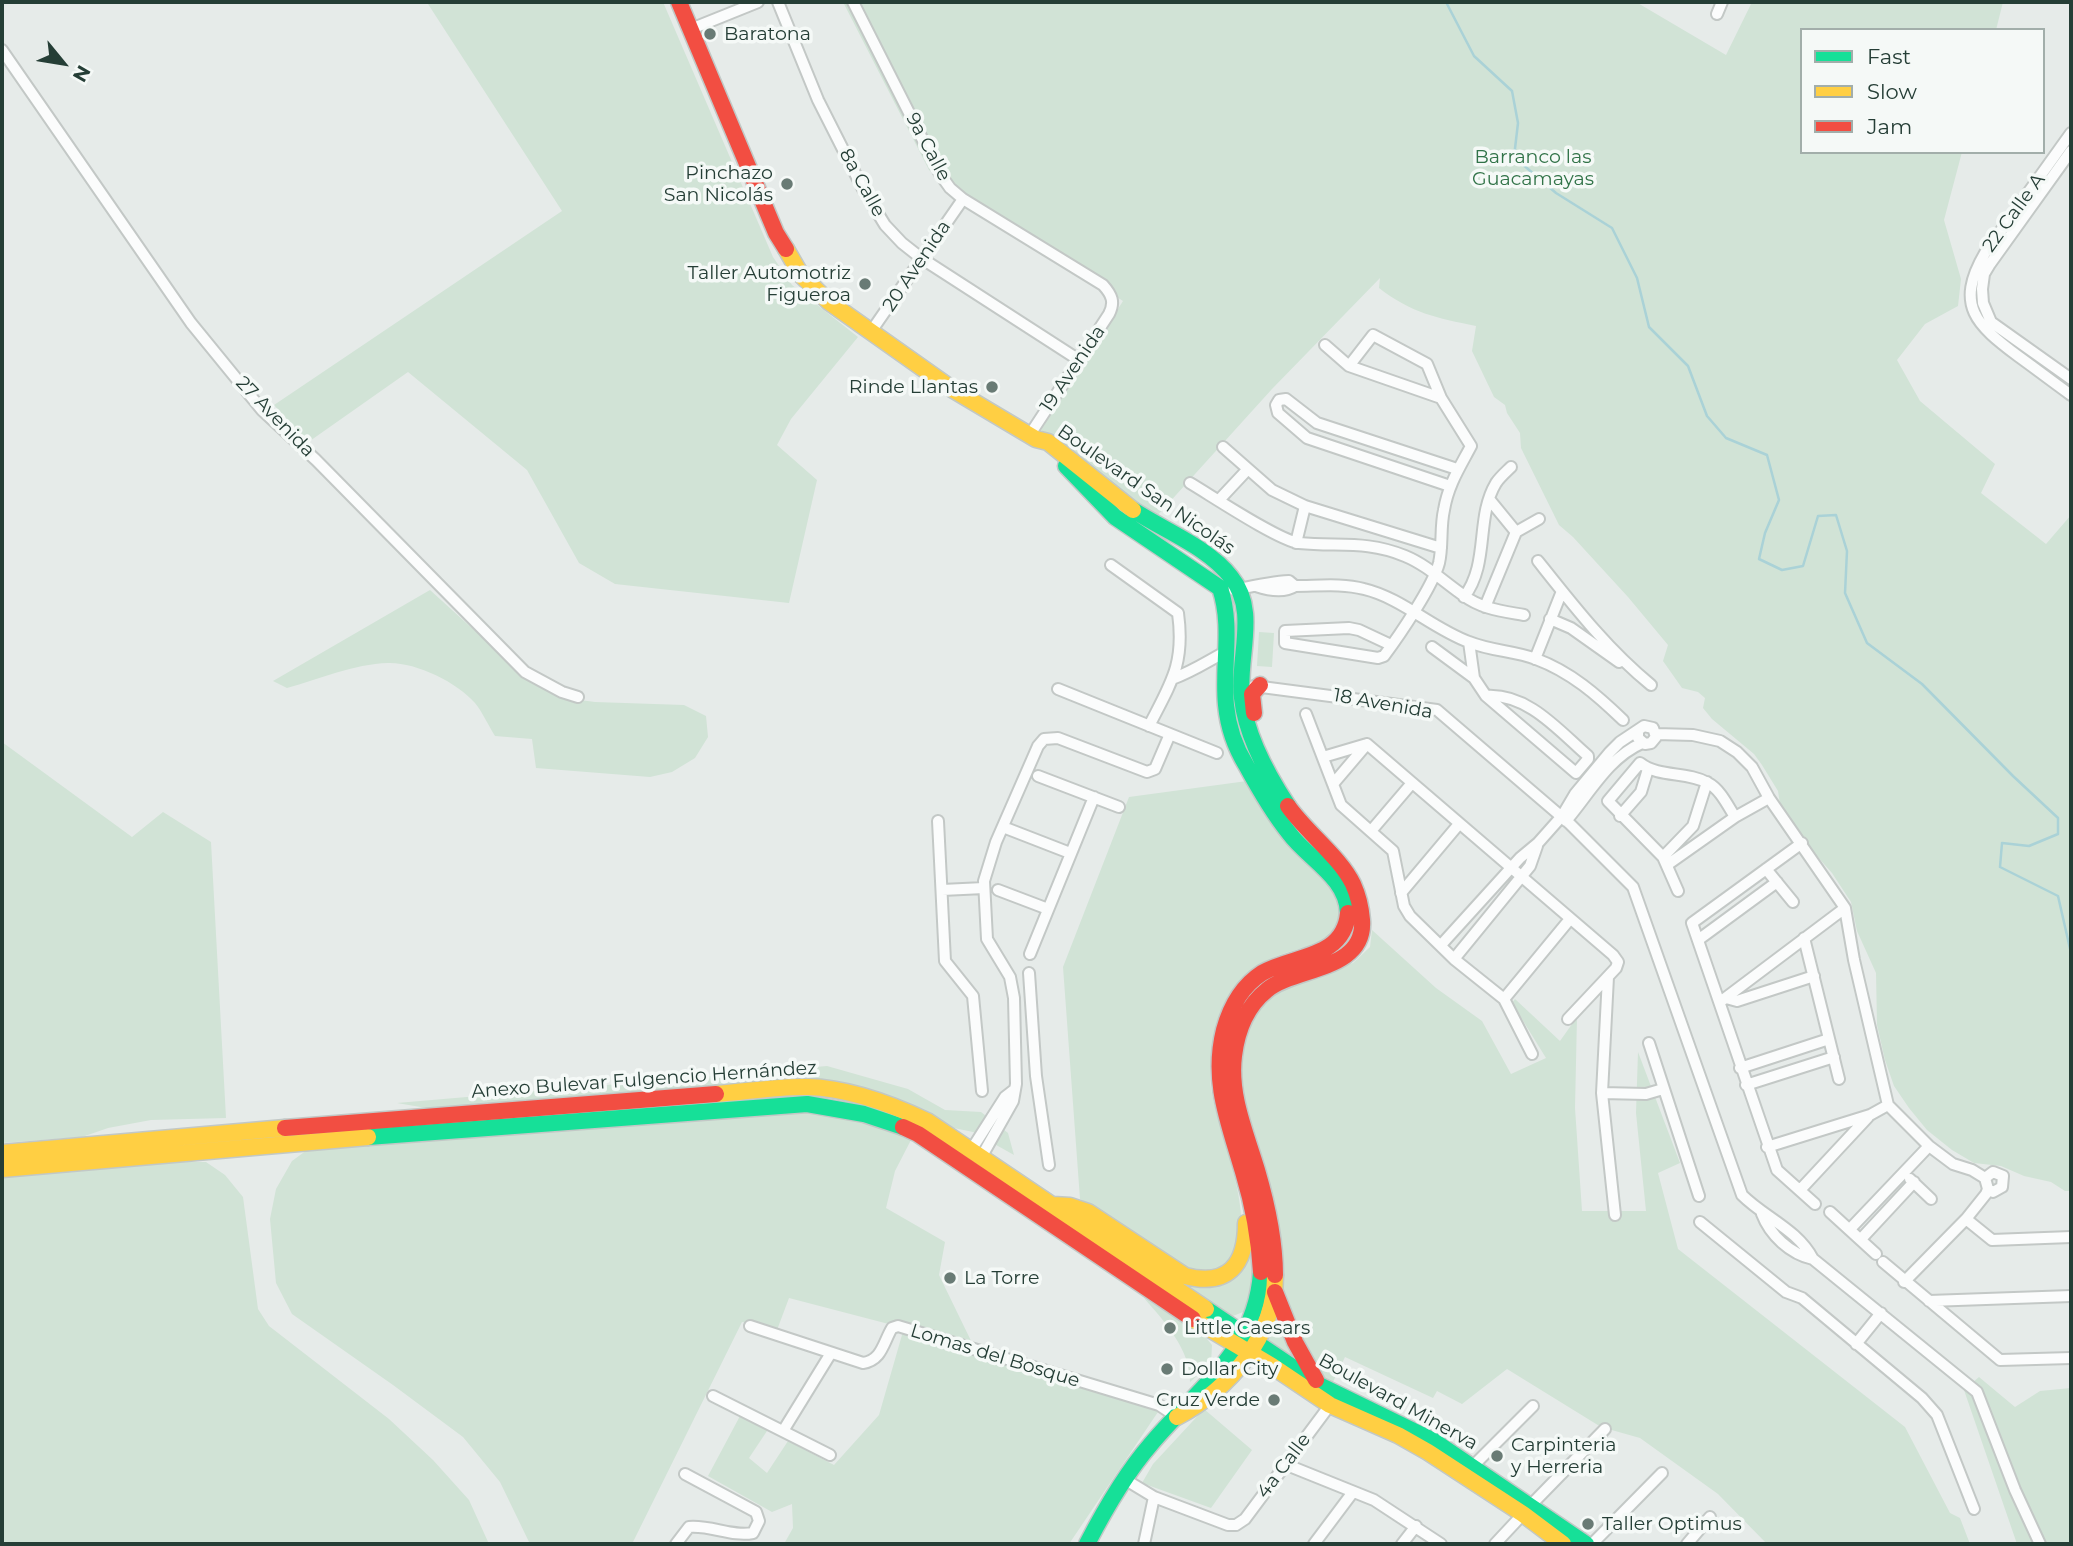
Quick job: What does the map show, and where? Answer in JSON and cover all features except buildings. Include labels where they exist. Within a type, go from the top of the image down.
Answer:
[{"type":"main road","name":"Boulevard San Nicolás","points":[[679,2],[776,233],[801,275],[829,302],[870,333],[953,389],[1032,437],[1048,442],[1124,503],[1212,560],[1230,576],[1238,589],[1245,624],[1241,687],[1245,713],[1261,758],[1280,794],[1304,827],[1353,879],[1362,914],[1362,933],[1354,949],[1337,961],[1276,983],[1259,997],[1243,1023],[1234,1050],[1235,1091],[1273,1233],[1275,1262],[1269,1318],[1248,1345]]},
{"type":"main road","name":"Boulevard San Nicolás","points":[[1032,437],[1043,449],[1068,467],[1115,517],[1212,581],[1222,593]]},
{"type":"main road","points":[[1177,1417],[1193,1409],[1219,1388],[1248,1345],[1259,1297],[1260,1269],[1256,1225],[1218,1079],[1221,1040],[1234,1006],[1246,987],[1260,974],[1282,963],[1325,949],[1338,940],[1346,927],[1348,910],[1345,894],[1299,847],[1235,746],[1226,708],[1228,629],[1222,593]]},
{"type":"main road","points":[[1227,654],[1231,682],[1241,687]]},
{"type":"main road","points":[[1260,685],[1254,691],[1252,699],[1258,729],[1266,754],[1304,827]]},
{"type":"main road","name":"Anexo Bulevar Fulgencio Hernández","points":[[2,1153],[456,1113],[808,1087],[859,1094],[898,1106],[926,1121],[972,1160],[1215,1335],[1248,1345]]},
{"type":"main road","name":"Anexo Bulevar Fulgencio Hernández","points":[[2,1170],[457,1129],[807,1104],[855,1110],[892,1121],[972,1160],[1052,1206],[1248,1345]]},
{"type":"main road","points":[[1052,1206],[1070,1206],[1088,1212],[1185,1276],[1194,1280],[1215,1279],[1233,1269],[1240,1261],[1247,1242],[1237,1154]]},
{"type":"main road","points":[[1274,1287],[1295,1342],[1319,1385]]},
{"type":"main road","points":[[1214,1375],[1215,1335]]},
{"type":"main road","points":[[1084,1544],[1152,1443],[1188,1401],[1248,1345]]},
{"type":"main road","name":"Boulevard Minerva","points":[[1248,1345],[1319,1385],[1403,1424],[1472,1467],[1527,1510],[1563,1544]]},
{"type":"main road","name":"Boulevard Minerva","points":[[1248,1345],[1272,1366],[1330,1405],[1398,1434],[1586,1544]]},
{"type":"street","points":[[691,29],[758,2]]},
{"type":"street","name":"8a Calle","points":[[778,2],[818,100],[863,189],[885,225],[921,258],[1079,360]]},
{"type":"street","name":"9a Calle","points":[[853,2],[940,174],[950,188],[963,199],[1103,285],[1112,296],[1113,302]]},
{"type":"street","points":[[1717,14],[1722,2]]},
{"type":"street","name":"27 Avenida","points":[[2,50],[191,323],[262,410],[316,460],[525,672],[562,692],[578,696]]},
{"type":"street","name":"22 Calle A","points":[[2071,133],[1978,274],[1972,298],[1973,310],[1986,332],[2071,395]]},
{"type":"street","name":"22 Calle A","points":[[1978,274],[2071,151]]},
{"type":"street","name":"20 Avenida","points":[[870,333],[963,199]]},
{"type":"street","name":"22 Calle A","points":[[1978,274],[1983,303],[1991,322],[2069,373]]},
{"type":"street","name":"19 Avenida","points":[[1032,437],[1109,314],[1113,302]]},
{"type":"street","points":[[1349,366],[1374,335],[1426,363],[1441,398],[1470,443],[1450,486],[1443,512],[1441,548],[1435,573],[1412,612],[1386,653],[1378,658],[1284,643],[1284,631],[1349,628],[1391,645]]},
{"type":"street","points":[[1325,345],[1349,366],[1441,398]]},
{"type":"street","points":[[1450,486],[1307,439],[1278,413],[1276,405],[1279,400],[1286,399],[1317,423],[1457,469]]},
{"type":"street","points":[[1377,464],[1381,446]]},
{"type":"street","points":[[1223,447],[1272,490],[1305,506],[1441,548]]},
{"type":"street","points":[[1464,597],[1478,570],[1489,499],[1495,484],[1511,467]]},
{"type":"street","points":[[1219,500],[1248,469]]},
{"type":"street","points":[[1190,483],[1296,543],[1357,543],[1374,546],[1409,558],[1435,573],[1464,597],[1485,607],[1524,615]]},
{"type":"street","points":[[1489,499],[1516,532]]},
{"type":"street","points":[[1296,543],[1305,506]]},
{"type":"street","points":[[1485,607],[1516,532],[1539,519]]},
{"type":"street","points":[[1538,561],[1625,664],[1651,685]]},
{"type":"street","points":[[1111,565],[1178,614],[1181,651],[1174,675],[1149,726]]},
{"type":"street","points":[[1222,593],[1267,582],[1289,581],[1295,586],[1364,589],[1386,596],[1469,642],[1535,659],[1576,679],[1623,720]]},
{"type":"street","points":[[1535,659],[1562,591]]},
{"type":"street","points":[[1550,619],[1571,628],[1615,660],[1625,664]]},
{"type":"street","points":[[1469,642],[1474,678]]},
{"type":"street","points":[[1432,647],[1474,678],[1486,696],[1576,773],[1589,758],[1525,704],[1504,696],[1486,696]]},
{"type":"street","points":[[1174,675],[1195,671],[1202,664],[1227,654]]},
{"type":"street","name":"18 Avenida","points":[[1241,687],[1260,685],[1437,710],[1566,820],[1633,887],[1742,1195],[1762,1214],[1768,1228],[1780,1240],[1800,1256],[1813,1259],[1977,1392],[2015,1490],[2040,1544]]},
{"type":"street","points":[[1058,689],[1217,753]]},
{"type":"street","points":[[1306,714],[1341,805],[1394,852],[1404,906],[1410,916],[1454,959],[1504,999],[1532,1054]]},
{"type":"street","points":[[1441,945],[1510,869],[1566,820],[1575,794],[1620,742],[1640,738],[1653,742],[1656,734],[1648,725],[1642,727],[1640,738]]},
{"type":"street","points":[[972,1160],[1013,1101],[1014,1090],[1014,1007],[1010,977],[987,939],[985,873],[1038,746],[1044,739],[1058,738],[1147,772],[1155,769],[1170,734]]},
{"type":"street","points":[[1656,734],[1693,735],[1720,741],[1745,759],[1845,908],[1854,960],[1888,1105],[1929,1146],[1953,1164],[1972,1170],[1986,1184],[1966,1219],[1904,1282]]},
{"type":"street","points":[[1323,757],[1367,744]]},
{"type":"street","points":[[1367,744],[1613,955],[1618,962],[1608,977],[1568,1019]]},
{"type":"street","points":[[1333,784],[1367,744]]},
{"type":"street","points":[[1678,891],[1665,861],[1608,801],[1640,763],[1648,769],[1707,782],[1722,797],[1735,817]]},
{"type":"street","points":[[1620,816],[1641,792],[1648,769]]},
{"type":"street","points":[[1038,776],[1119,807]]},
{"type":"street","points":[[1665,861],[1693,826],[1707,782]]},
{"type":"street","points":[[1371,831],[1412,783]]},
{"type":"street","points":[[1030,954],[1094,797]]},
{"type":"street","points":[[1665,861],[1769,798]]},
{"type":"street","points":[[938,821],[945,961],[973,996],[982,1091]]},
{"type":"street","points":[[1401,893],[1459,824]]},
{"type":"street","points":[[1003,827],[1070,853]]},
{"type":"street","points":[[1454,959],[1530,866],[1538,843]]},
{"type":"street","points":[[1802,843],[1693,921],[1723,1000],[1740,1068],[1767,1147],[1777,1170],[1815,1204]]},
{"type":"street","points":[[1766,869],[1793,902]]},
{"type":"street","points":[[1698,940],[1777,882]]},
{"type":"street","points":[[942,890],[984,888]]},
{"type":"street","points":[[998,890],[1048,909]]},
{"type":"street","points":[[1723,1000],[1845,908]]},
{"type":"street","points":[[1504,999],[1570,919]]},
{"type":"street","points":[[1804,938],[1839,1080]]},
{"type":"street","points":[[1028,973],[1035,1076],[1049,1165]]},
{"type":"street","points":[[1723,1000],[1737,1001],[1814,976]]},
{"type":"street","points":[[1608,977],[1602,1093],[1615,1215]]},
{"type":"street","points":[[1014,1007],[1030,1007]]},
{"type":"street","points":[[1740,1068],[1829,1039]]},
{"type":"street","points":[[1649,1043],[1699,1196]]},
{"type":"street","points":[[1746,1085],[1834,1057]]},
{"type":"street","points":[[1602,1093],[1646,1094],[1663,1089]]},
{"type":"street","points":[[1767,1147],[1870,1115],[1888,1105]]},
{"type":"street","points":[[1800,1190],[1870,1115]]},
{"type":"street","points":[[1850,1229],[1929,1146]]},
{"type":"street","points":[[1904,1172],[1931,1199]]},
{"type":"street","points":[[1861,1239],[1914,1182]]},
{"type":"street","points":[[1830,1212],[1904,1282],[2000,1360],[2071,1358]]},
{"type":"street","points":[[1966,1219],[1992,1240],[2071,1237]]},
{"type":"street","points":[[1700,1222],[1786,1292],[1802,1298],[1922,1398],[1937,1415],[1974,1509]]},
{"type":"street","points":[[1929,1301],[2071,1296]]},
{"type":"street","points":[[1856,1344],[1881,1313]]},
{"type":"street","name":"Lomas del Bosque","points":[[750,1326],[863,1363],[872,1362],[879,1356],[892,1328],[898,1326],[1159,1405],[1177,1417]]},
{"type":"street","points":[[783,1431],[831,1353]]},
{"type":"street","points":[[713,1396],[830,1455]]},
{"type":"street","name":"4a Calle","points":[[1154,1497],[1228,1525],[1236,1525],[1245,1519],[1330,1405]]},
{"type":"street","points":[[1472,1467],[1532,1406]]},
{"type":"street","points":[[1495,1544],[1605,1429]]},
{"type":"street","points":[[1287,1465],[1374,1500],[1441,1544]]},
{"type":"street","points":[[1592,1544],[1662,1473]]},
{"type":"street","points":[[676,1544],[689,1527],[698,1526],[744,1535],[757,1531],[760,1521],[756,1512],[685,1474]]},
{"type":"street","points":[[1126,1480],[1154,1497],[1144,1544]]},
{"type":"street","points":[[1314,1544],[1353,1492]]},
{"type":"street","points":[[1687,1544],[1710,1517]]},
{"type":"street","points":[[1402,1544],[1416,1526]]},
{"type":"green space","points":[[663,2],[773,257],[792,285],[858,337],[791,419],[777,445],[817,480],[789,603],[615,584],[579,563],[527,470],[408,372],[307,443],[274,405],[562,211],[428,4]]},
{"type":"green space","name":"Barranco las Guacamayas","points":[[843,2],[1636,2],[1726,55],[1752,2],[2003,2],[1996,28],[1800,28],[1800,154],[1961,154],[1944,220],[1961,279],[1958,306],[1925,324],[1897,360],[1920,401],[1995,464],[1981,493],[2046,544],[2071,515],[2071,1191],[2001,1166],[1974,1163],[1927,1130],[1909,1108],[1894,1086],[1885,1060],[1877,1025],[1876,973],[1857,931],[1851,902],[1832,873],[1782,817],[1778,791],[1754,754],[1712,719],[1703,708],[1705,698],[1698,692],[1682,688],[1663,661],[1668,645],[1628,597],[1559,525],[1521,448],[1520,433],[1505,405],[1494,397],[1472,351],[1476,326],[1413,309],[1379,288],[1380,278],[1272,389],[1157,516],[1041,430],[1123,301],[950,190],[929,170]]},
{"type":"green space","points":[[430,590],[529,680],[565,698],[595,702],[684,705],[706,716],[708,737],[695,758],[672,772],[650,777],[536,768],[532,739],[495,736],[478,707],[467,695],[447,681],[423,670],[388,663],[350,669],[287,688],[273,681]]},
{"type":"green space","points":[[1259,632],[1274,633],[1272,667],[1257,666]]},
{"type":"green space","points":[[2,742],[132,837],[163,812],[211,842],[226,1118],[151,1120],[108,1128],[82,1137],[2,1143]]},
{"type":"green space","points":[[1247,781],[1329,879],[1341,905],[1342,919],[1337,930],[1329,937],[1274,957],[1255,970],[1239,993],[1216,1038],[1210,1068],[1212,1096],[1234,1174],[1240,1201],[1241,1226],[1237,1247],[1225,1263],[1213,1270],[1196,1272],[1080,1199],[1063,967],[1129,797]]},
{"type":"green space","points":[[1372,930],[1436,988],[1482,1021],[1511,1074],[1546,1058],[1512,1003],[1515,999],[1560,1041],[1577,1017],[1575,1108],[1582,1211],[1646,1211],[1636,1113],[1638,1052],[1680,1163],[1658,1173],[1678,1249],[1905,1427],[1950,1513],[1960,1518],[1970,1544],[1767,1544],[1718,1494],[1640,1438],[1601,1427],[1507,1369],[1462,1404],[1437,1391],[1433,1398],[1345,1357],[1332,1384],[1324,1378],[1303,1346],[1281,1289],[1282,1255],[1277,1217],[1243,1102],[1238,1070],[1244,1030],[1256,1010],[1281,986],[1353,963],[1370,947]]},
{"type":"green space","points":[[827,1066],[908,1089],[945,1110],[981,1112],[1008,1133],[1014,1155],[973,1132],[949,1127],[892,1097],[863,1089],[438,1110],[397,1103]]},
{"type":"green space","points":[[823,1109],[868,1119],[911,1140],[895,1171],[886,1208],[945,1242],[939,1275],[975,1349],[1162,1406],[1069,1544],[784,1544],[793,1528],[792,1504],[772,1512],[708,1476],[740,1416],[769,1428],[749,1458],[767,1473],[788,1441],[834,1465],[879,1415],[904,1328],[789,1298],[777,1330],[742,1322],[632,1544],[530,1544],[500,1482],[463,1437],[292,1314],[276,1283],[270,1219],[276,1189],[292,1161],[307,1150]]},
{"type":"green space","points":[[152,1162],[206,1162],[225,1175],[243,1197],[258,1309],[269,1326],[389,1419],[433,1460],[469,1500],[489,1544],[2,1544],[2,1173]]},
{"type":"green space","points":[[1080,1211],[1182,1277],[1216,1280],[1252,1234],[1255,1283],[1248,1310],[1233,1316],[1225,1315]]},
{"type":"green space","points":[[1144,1298],[1203,1334],[1212,1345],[1211,1364],[1190,1382],[1181,1347],[1168,1326]]},
{"type":"green space","points":[[1277,1307],[1307,1370],[1268,1341]]},
{"type":"green space","points":[[1979,1377],[2015,1407],[2040,1391],[2071,1388],[2071,1544],[2017,1544],[1964,1390]]},
{"type":"green space","points":[[1204,1409],[1252,1450],[1211,1508],[1142,1483],[1153,1464]]},
{"type":"waterway","points":[[1446,2],[1474,56],[1512,91],[1518,123],[1514,157],[1556,193],[1612,228],[1637,278],[1649,327],[1688,366],[1707,416],[1726,438],[1767,455],[1779,500],[1765,533],[1759,559],[1782,570],[1803,566],[1818,516],[1836,515],[1847,551],[1845,593],[1867,643],[1922,684],[2058,818],[2058,834],[2029,846],[2002,843],[2000,867],[2058,896],[2071,953]]},
{"type":"traffic: fast","points":[[1066,466],[1115,517],[1220,588],[1227,632],[1226,705],[1235,744],[1271,809],[1297,842],[1341,889],[1348,913]]},
{"type":"traffic: fast","points":[[1133,510],[1210,557],[1231,577],[1239,590],[1245,620],[1241,683],[1244,712],[1259,754],[1288,806]]},
{"type":"traffic: fast","points":[[368,1137],[807,1104],[864,1114],[903,1127]]},
{"type":"traffic: fast","points":[[1087,1544],[1116,1492],[1142,1455],[1222,1367],[1236,1346],[1257,1300],[1261,1272]]},
{"type":"traffic: fast","points":[[1206,1309],[1319,1385],[1434,1441],[1586,1544]]},
{"type":"traffic: slow","points":[[786,249],[801,275],[829,302],[952,389],[1036,439],[1048,442],[1133,510]]},
{"type":"traffic: slow","points":[[716,1094],[785,1087],[823,1088],[869,1098],[927,1121],[1206,1309]]},
{"type":"traffic: slow","points":[[2,1153],[285,1128]]},
{"type":"traffic: slow","points":[[2,1169],[368,1137]]},
{"type":"traffic: slow","points":[[1053,1205],[1070,1206],[1088,1212],[1185,1276],[1200,1279],[1223,1275],[1232,1269],[1243,1251],[1246,1223]]},
{"type":"traffic: slow","points":[[1177,1417],[1214,1392],[1246,1359],[1267,1319],[1273,1298],[1275,1275]]},
{"type":"traffic: slow","points":[[1193,1319],[1272,1366],[1330,1405],[1398,1435],[1428,1452],[1523,1514],[1563,1544]]},
{"type":"traffic: jam","points":[[679,2],[776,233],[786,249]]},
{"type":"traffic: jam","points":[[1254,713],[1252,694],[1260,685]]},
{"type":"traffic: jam","points":[[1275,1275],[1274,1248],[1267,1209],[1236,1099],[1233,1071],[1238,1037],[1249,1011],[1267,990],[1279,982],[1327,965],[1353,949],[1360,937],[1362,920],[1358,897],[1347,874],[1288,806]]},
{"type":"traffic: jam","points":[[1261,1272],[1253,1209],[1223,1102],[1220,1067],[1224,1030],[1233,1006],[1248,984],[1274,967],[1327,947],[1337,939],[1344,928],[1348,913]]},
{"type":"traffic: jam","points":[[285,1128],[716,1094]]},
{"type":"traffic: jam","points":[[903,1127],[918,1134],[1193,1319]]},
{"type":"traffic: jam","points":[[1275,1292],[1295,1342],[1316,1380]]},
{"type":"place","name":"Baratona","points":[[710,34]]},
{"type":"place","name":"Pinchazo San Nicolás","points":[[787,184]]},
{"type":"place","name":"Taller Automotriz Figueroa","points":[[865,284]]},
{"type":"place","name":"Rinde Llantas","points":[[992,387]]},
{"type":"place","name":"La Torre","points":[[950,1278]]},
{"type":"place","name":"Little Caesars","points":[[1170,1328]]},
{"type":"place","name":"Dollar City","points":[[1167,1369]]},
{"type":"place","name":"Cruz Verde","points":[[1274,1400]]},
{"type":"place","name":"Carpinteria y Herreria","points":[[1497,1456]]},
{"type":"place","name":"Taller Optimus","points":[[1588,1524]]}]
